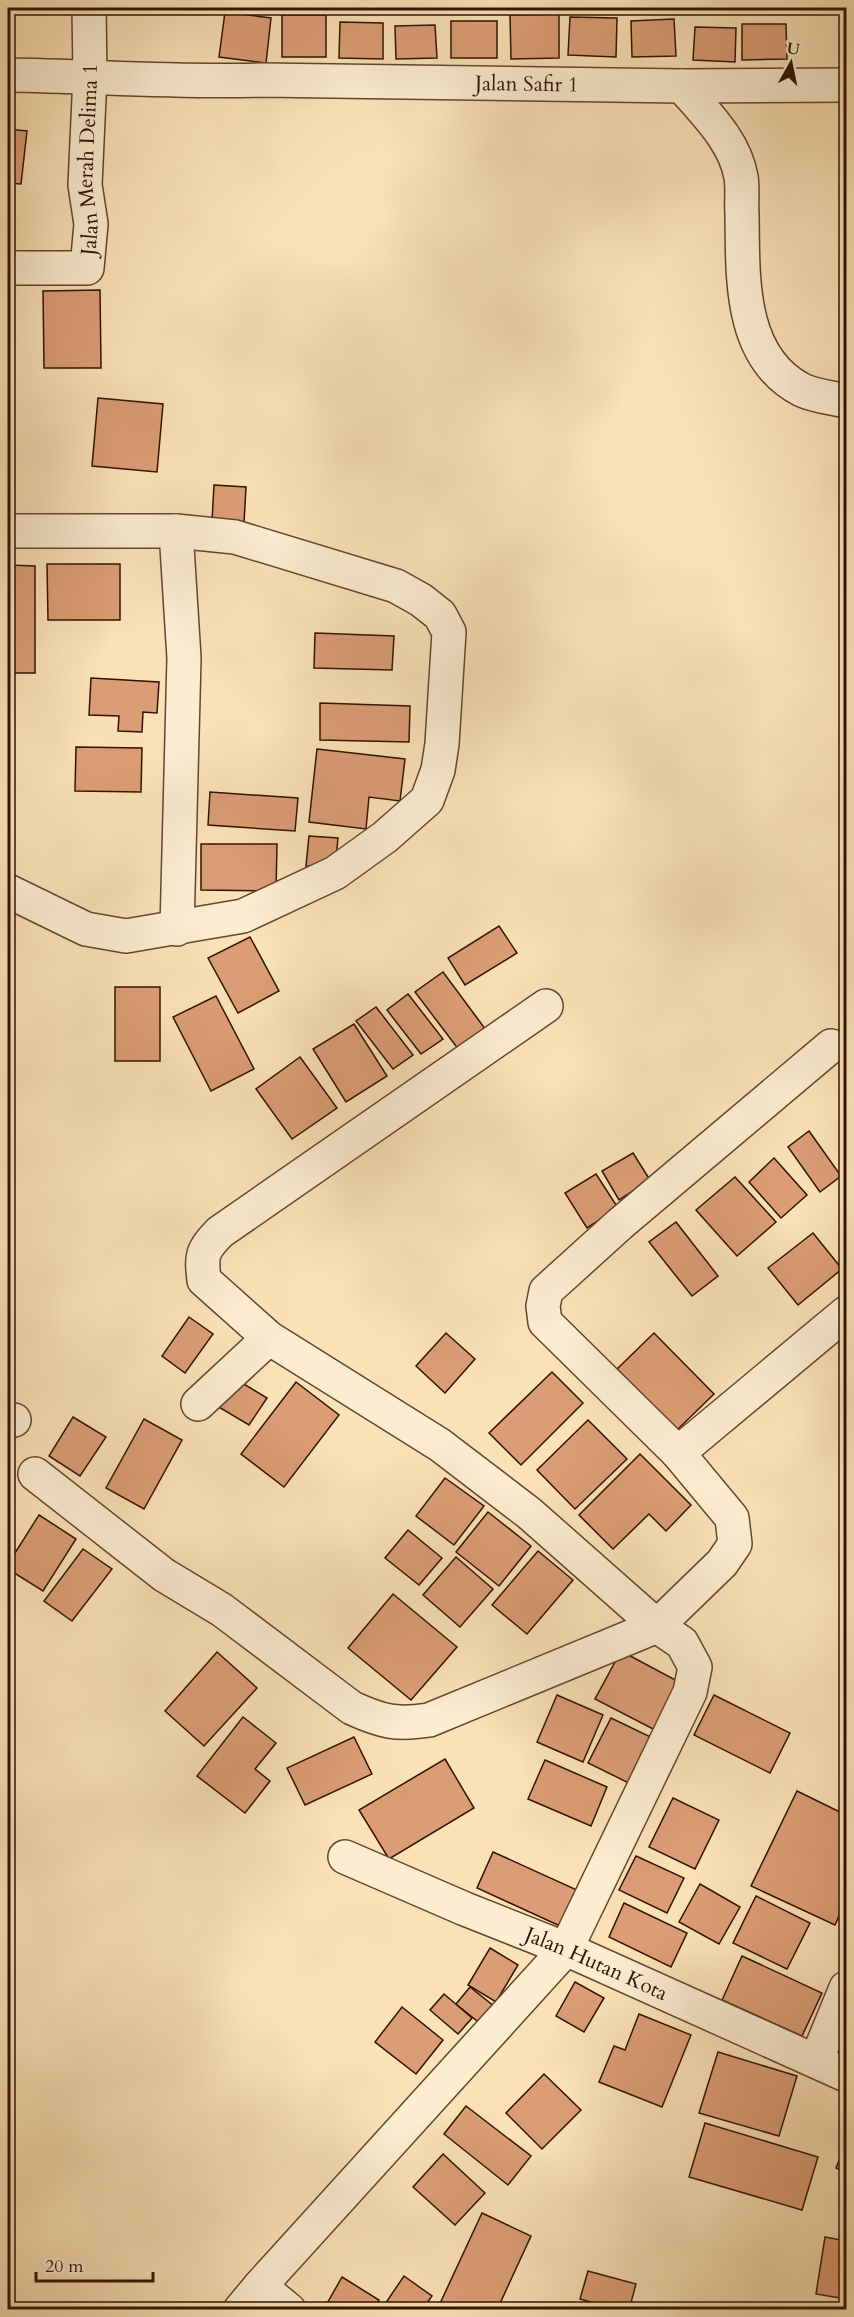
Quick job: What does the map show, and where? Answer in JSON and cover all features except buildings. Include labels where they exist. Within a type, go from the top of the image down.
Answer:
[{"type":"street","name":"Jalan Merah Delima 1","points":[[8,268],[87,268],[90,224],[86,185],[90,76],[89,8]]},
{"type":"street","name":"Jalan Safir 1","points":[[8,75],[90,76],[206,82],[262,80],[682,86],[846,85]]},
{"type":"street","points":[[682,86],[722,134],[735,155],[741,177],[745,301],[752,331],[780,376],[804,391],[846,401]]},
{"type":"street","points":[[8,531],[176,531],[235,537],[396,586],[421,600],[440,615],[449,632],[442,744],[438,770],[427,800],[386,837],[335,873],[243,916],[126,936],[86,929],[8,891]]},
{"type":"street","points":[[176,531],[184,658],[177,929]]},
{"type":"street","points":[[289,2310],[250,2298],[566,1949],[690,1692],[694,1668],[682,1643],[657,1626],[529,1513],[440,1445],[269,1338],[204,1280],[202,1260],[205,1247],[220,1232],[546,1006]]},
{"type":"street","points":[[35,1474],[164,1575],[222,1610],[352,1708],[375,1719],[402,1724],[429,1720],[657,1626],[722,1563],[735,1544],[732,1518],[678,1453],[545,1322],[543,1306],[546,1292],[620,1224],[831,1046]]},
{"type":"street","points":[[678,1453],[846,1313]]},
{"type":"street","points":[[198,1404],[269,1338]]},
{"type":"street","name":"Jalan Hutan Kota","points":[[345,1857],[465,1909],[566,1949],[846,2075]]},
{"type":"street","points":[[816,2061],[846,1988]]}]
